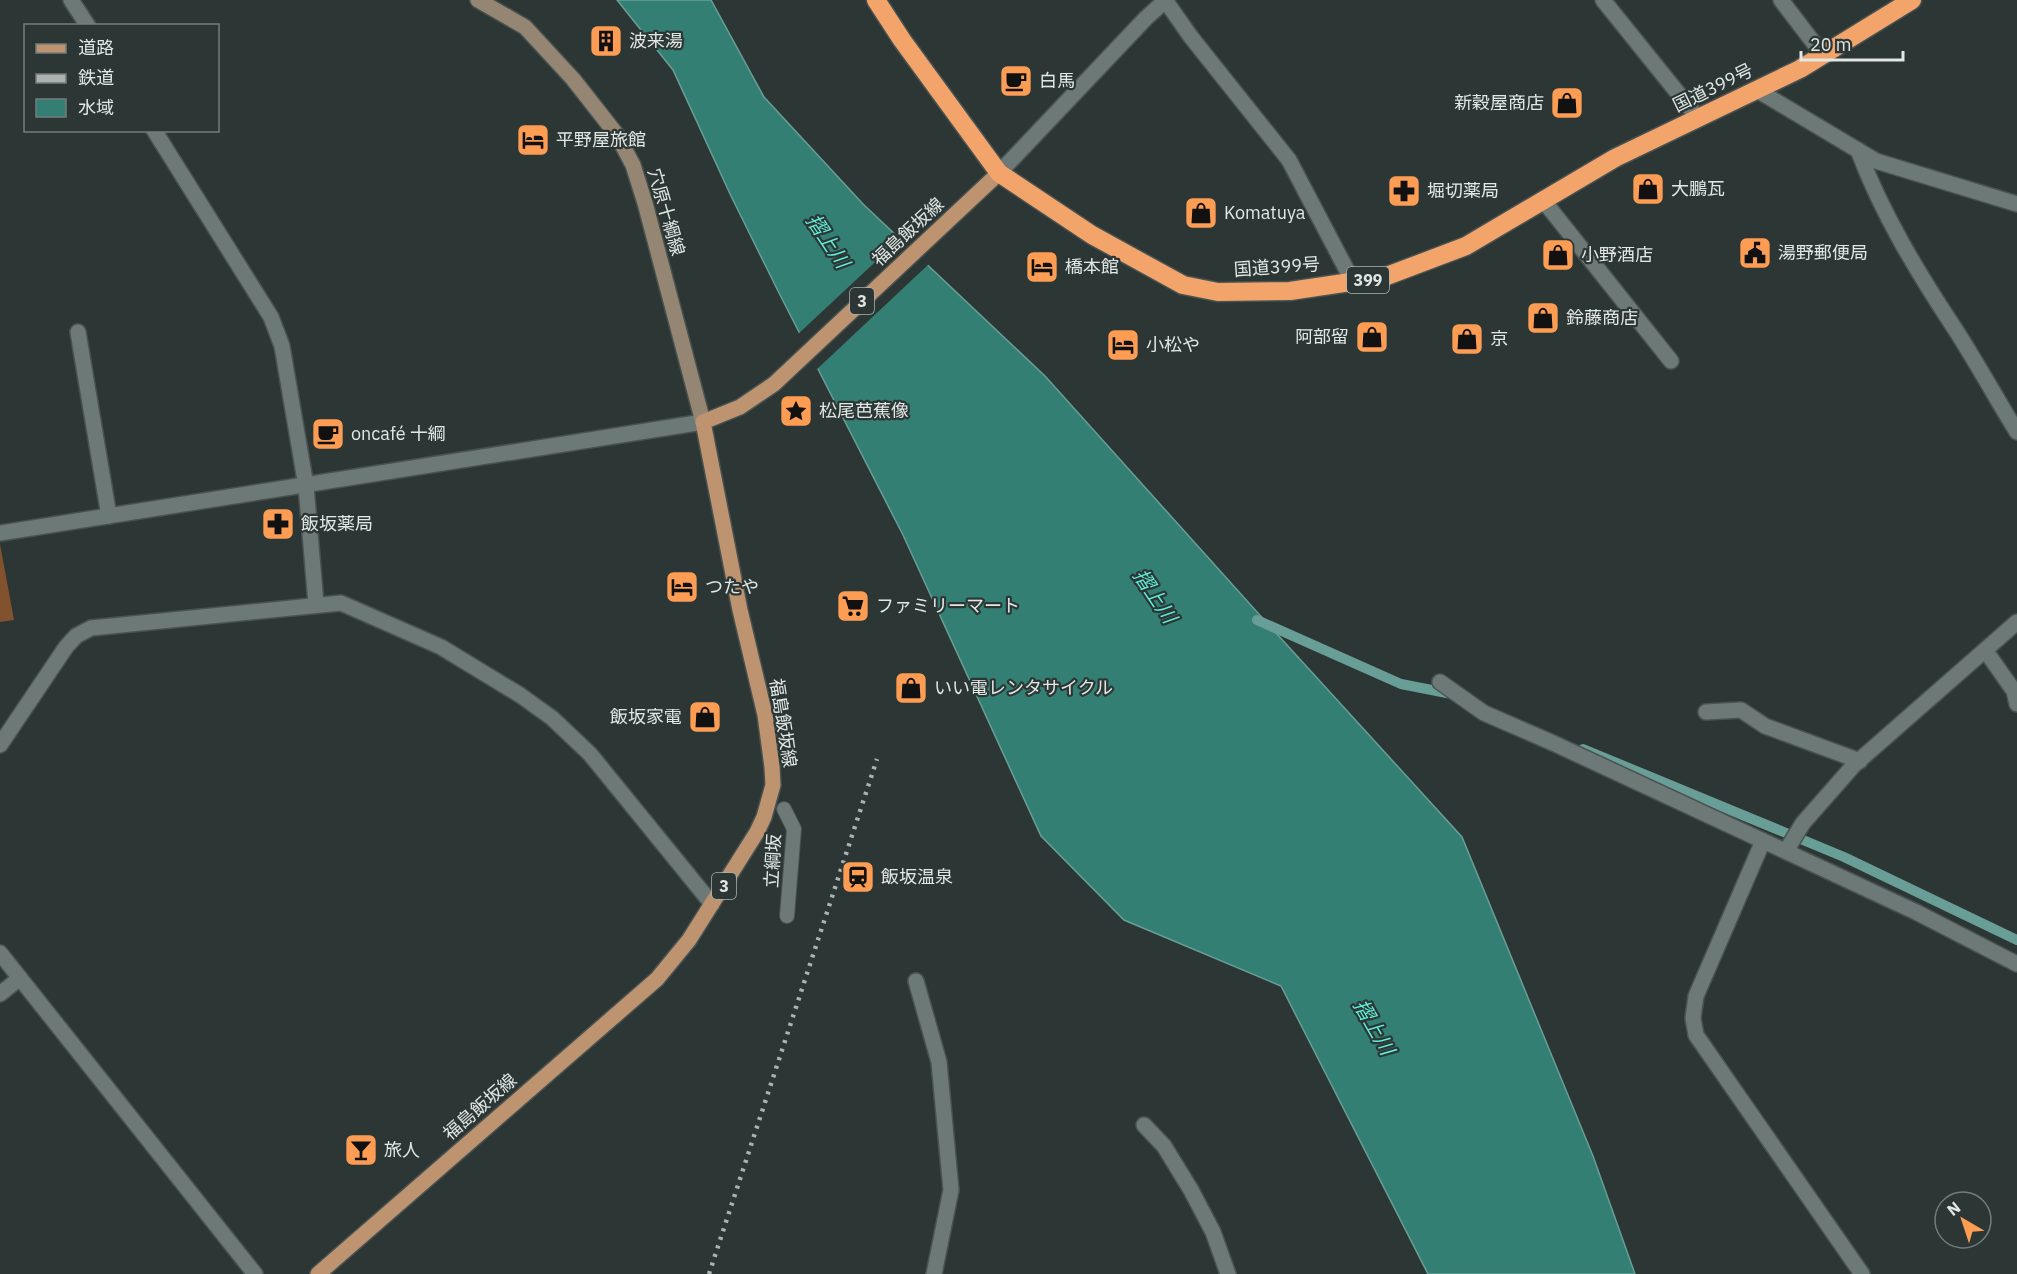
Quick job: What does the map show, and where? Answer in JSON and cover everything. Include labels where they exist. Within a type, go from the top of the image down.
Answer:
[{"type":"highway","name":"国道399号","points":[[876,0],[902,40],[999,172],[1092,235],[1183,285],[1218,292],[1278,291],[1384,277],[1466,246],[1615,158],[1800,69],[1912,0]]},
{"type":"main road","name":"穴原十綱線","points":[[478,0],[525,27],[579,85],[617,135],[633,165],[703,422]]},
{"type":"main road","name":"福島飯坂線","points":[[318,1274],[657,979],[689,940],[757,832],[773,785],[765,715],[740,610],[703,422],[740,406],[774,384],[999,172]]},
{"type":"street","points":[[71,0],[86,24]]},
{"type":"street","points":[[999,172],[1165,0],[1191,37],[1289,160],[1353,282]]},
{"type":"street","points":[[1603,0],[1698,118]]},
{"type":"street","points":[[1780,0],[1823,55]]},
{"type":"street","points":[[1757,90],[1876,160],[2017,204]]},
{"type":"street","points":[[155,132],[271,317],[282,346],[306,486],[316,604]]},
{"type":"street","points":[[1858,150],[1872,187],[1936,302],[1955,329],[2017,432]]},
{"type":"street","points":[[1543,200],[1671,361]]},
{"type":"street","points":[[78,332],[109,516]]},
{"type":"street","points":[[0,533],[703,422]]},
{"type":"street","points":[[0,745],[66,647],[76,636],[91,628],[341,603],[441,647],[520,695],[552,718],[590,754],[712,904]]},
{"type":"street","points":[[1785,851],[1803,823],[1860,760],[2017,622]]},
{"type":"street","points":[[1985,650],[2014,691],[2017,704]]},
{"type":"street","points":[[1440,682],[1484,713],[1916,912],[2017,964]]},
{"type":"street","points":[[1706,712],[1741,710],[1765,726],[1860,760]]},
{"type":"street","points":[[1763,841],[1696,996],[1693,1018],[1696,1035],[1862,1274]]},
{"type":"street","points":[[0,953],[255,1274]]},
{"type":"street","points":[[0,994],[20,978]]},
{"type":"street","points":[[916,981],[939,1062],[951,1190],[934,1274]]},
{"type":"street","points":[[1144,1125],[1164,1146],[1191,1190],[1213,1232],[1228,1274]]},
{"type":"lane","name":"立綱坂","points":[[784,809],[794,829],[787,916]]},
{"type":"shaded area","points":[[0,544],[14,620],[0,622]]},
{"type":"water","name":"摺上川","points":[[617,0],[711,0],[764,97],[863,204],[1045,376],[1462,837],[1593,1156],[1635,1274],[1428,1274],[1281,986],[1124,920],[1041,836],[903,535],[731,196],[673,70]]},
{"type":"pier","points":[[902,237],[930,263],[815,371],[797,335]]},
{"type":"waterway","points":[[1257,620],[1401,684],[1452,694]]},
{"type":"waterway","points":[[1583,749],[1844,857],[2017,940]]},
{"type":"railway","points":[[709,1274],[877,759]]},
{"type":"place","name":"波来湯","points":[[606,41]]},
{"type":"place","name":"白馬","points":[[1016,81]]},
{"type":"place","name":"新穀屋商店","points":[[1567,103]]},
{"type":"place","name":"平野屋旅館","points":[[533,140]]},
{"type":"place","name":"大鵬瓦","points":[[1648,189]]},
{"type":"place","name":"堀切薬局","points":[[1404,191]]},
{"type":"place","name":"Komatuya","points":[[1201,213]]},
{"type":"place","name":"湯野郵便局","points":[[1755,253]]},
{"type":"place","name":"小野酒店","points":[[1558,255]]},
{"type":"place","name":"橋本館","points":[[1042,267]]},
{"type":"place","name":"鈴藤商店","points":[[1543,318]]},
{"type":"place","name":"阿部留","points":[[1372,337]]},
{"type":"place","name":"京","points":[[1467,339]]},
{"type":"place","name":"小松や","points":[[1123,345]]},
{"type":"place","name":"松尾芭蕉像","points":[[796,411]]},
{"type":"place","name":"oncafé 十綱","points":[[328,434]]},
{"type":"place","name":"飯坂薬局","points":[[278,524]]},
{"type":"place","name":"つたや","points":[[682,587]]},
{"type":"place","name":"ファミリーマート","points":[[853,606]]},
{"type":"place","name":"いい電レンタサイクル","points":[[911,688]]},
{"type":"place","name":"飯坂家電","points":[[705,717]]},
{"type":"place","name":"飯坂温泉","points":[[858,877]]},
{"type":"place","name":"旅人","points":[[361,1150]]}]
